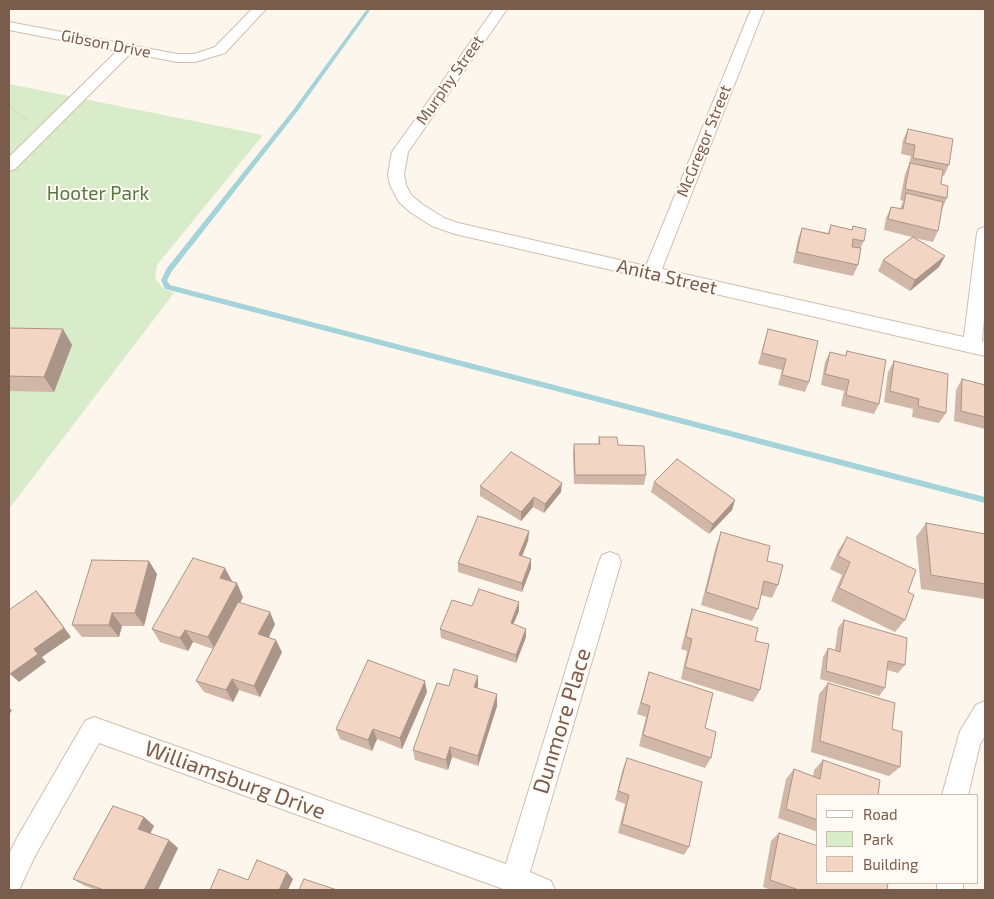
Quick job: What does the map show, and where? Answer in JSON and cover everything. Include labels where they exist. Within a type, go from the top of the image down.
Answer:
[{"type":"street","name":"Gibson Drive","points":[[9,26],[177,58],[203,57],[226,45],[259,9]]},
{"type":"street","name":"Murphy Street","points":[[400,152],[500,9]]},
{"type":"street","name":"McGregor Street","points":[[651,274],[758,9]]},
{"type":"street","points":[[9,166],[128,48]]},
{"type":"street","name":"Anita Street","points":[[400,152],[396,174],[398,186],[405,198],[416,208],[438,222],[455,228],[979,347]]},
{"type":"street","points":[[979,347],[985,234]]},
{"type":"street","name":"Dunmore Place","points":[[514,880],[610,562]]},
{"type":"street","points":[[955,794],[969,740],[985,713]]},
{"type":"street","name":"Williamsburg Drive","points":[[9,883],[26,847],[94,729],[542,890]]},
{"type":"path","points":[[9,105],[23,118],[32,121],[26,127]]},
{"type":"green space","name":"Hooter Park","points":[[9,84],[263,135],[157,265],[155,279],[164,289],[174,293],[9,509]]},
{"type":"building","points":[[908,129],[953,139],[949,165],[913,158],[915,145],[905,143]]},
{"type":"building","points":[[910,163],[943,170],[941,184],[948,186],[947,198],[905,189]]},
{"type":"building","points":[[906,193],[943,202],[938,231],[888,219],[891,207],[903,209]]},
{"type":"building","points":[[831,225],[852,230],[853,226],[866,229],[864,241],[853,239],[852,247],[861,248],[858,265],[797,252],[802,228],[829,234]]},
{"type":"building","points":[[913,237],[945,256],[915,280],[883,260]]},
{"type":"building","points":[[9,328],[63,329],[44,377],[9,376]]},
{"type":"building","points":[[768,329],[818,341],[809,382],[782,375],[786,359],[762,353]]},
{"type":"building","points":[[847,351],[886,360],[879,404],[846,395],[849,380],[825,374],[830,352],[846,356]]},
{"type":"building","points":[[894,361],[948,374],[946,413],[918,406],[919,399],[890,391]]},
{"type":"building","points":[[962,379],[985,385],[985,417],[961,411]]},
{"type":"building","points":[[599,437],[617,437],[618,445],[644,446],[646,475],[575,475],[574,444],[600,444]]},
{"type":"building","points":[[511,452],[562,483],[545,504],[534,497],[521,512],[480,486]]},
{"type":"building","points":[[677,459],[735,500],[713,524],[654,482]]},
{"type":"building","points":[[478,516],[529,531],[519,555],[531,559],[522,583],[458,563]]},
{"type":"building","points":[[926,523],[985,534],[985,584],[931,575]]},
{"type":"building","points":[[721,532],[770,546],[767,561],[783,565],[778,585],[764,581],[758,609],[706,592]]},
{"type":"building","points":[[847,537],[916,570],[908,592],[914,595],[905,620],[839,588],[850,562],[838,556]]},
{"type":"building","points":[[193,558],[225,568],[220,578],[237,583],[208,637],[185,630],[180,638],[152,629]]},
{"type":"building","points":[[92,560],[149,561],[135,613],[112,613],[109,625],[72,625]]},
{"type":"building","points":[[479,589],[519,602],[511,623],[526,629],[516,655],[440,629],[452,600],[472,606]]},
{"type":"building","points":[[36,591],[64,628],[34,649],[38,654],[10,674],[9,610]]},
{"type":"building","points":[[238,602],[270,612],[258,634],[276,640],[254,686],[232,679],[226,690],[196,681]]},
{"type":"building","points":[[692,609],[758,628],[755,641],[769,644],[760,690],[685,667],[692,639],[686,637]]},
{"type":"building","points":[[844,620],[907,638],[905,665],[888,661],[885,688],[826,671],[828,648],[840,652]]},
{"type":"building","points":[[368,660],[425,681],[400,738],[373,729],[368,740],[336,729]]},
{"type":"building","points":[[454,669],[478,676],[474,687],[497,694],[478,756],[450,747],[446,760],[413,750],[437,683],[449,686]]},
{"type":"building","points":[[649,672],[713,693],[705,728],[716,732],[711,758],[643,735],[650,706],[641,703]]},
{"type":"building","points":[[828,683],[895,703],[892,729],[902,732],[900,767],[820,741]]},
{"type":"building","points":[[627,758],[702,782],[689,847],[622,824],[629,795],[618,791]]},
{"type":"building","points":[[823,760],[880,780],[878,794],[816,794],[816,819],[786,809],[794,769],[820,779]]},
{"type":"building","points":[[113,806],[144,817],[138,829],[169,840],[144,890],[104,890],[73,879]]},
{"type":"building","points":[[779,833],[816,845],[816,884],[888,884],[887,890],[799,890],[770,880]]},
{"type":"building","points":[[257,860],[287,872],[279,890],[210,890],[219,869],[248,880]]},
{"type":"building","points":[[304,879],[337,890],[299,890]]},
{"type":"waterway","points":[[369,9],[295,111],[169,270],[164,280],[167,287],[985,500]]}]
